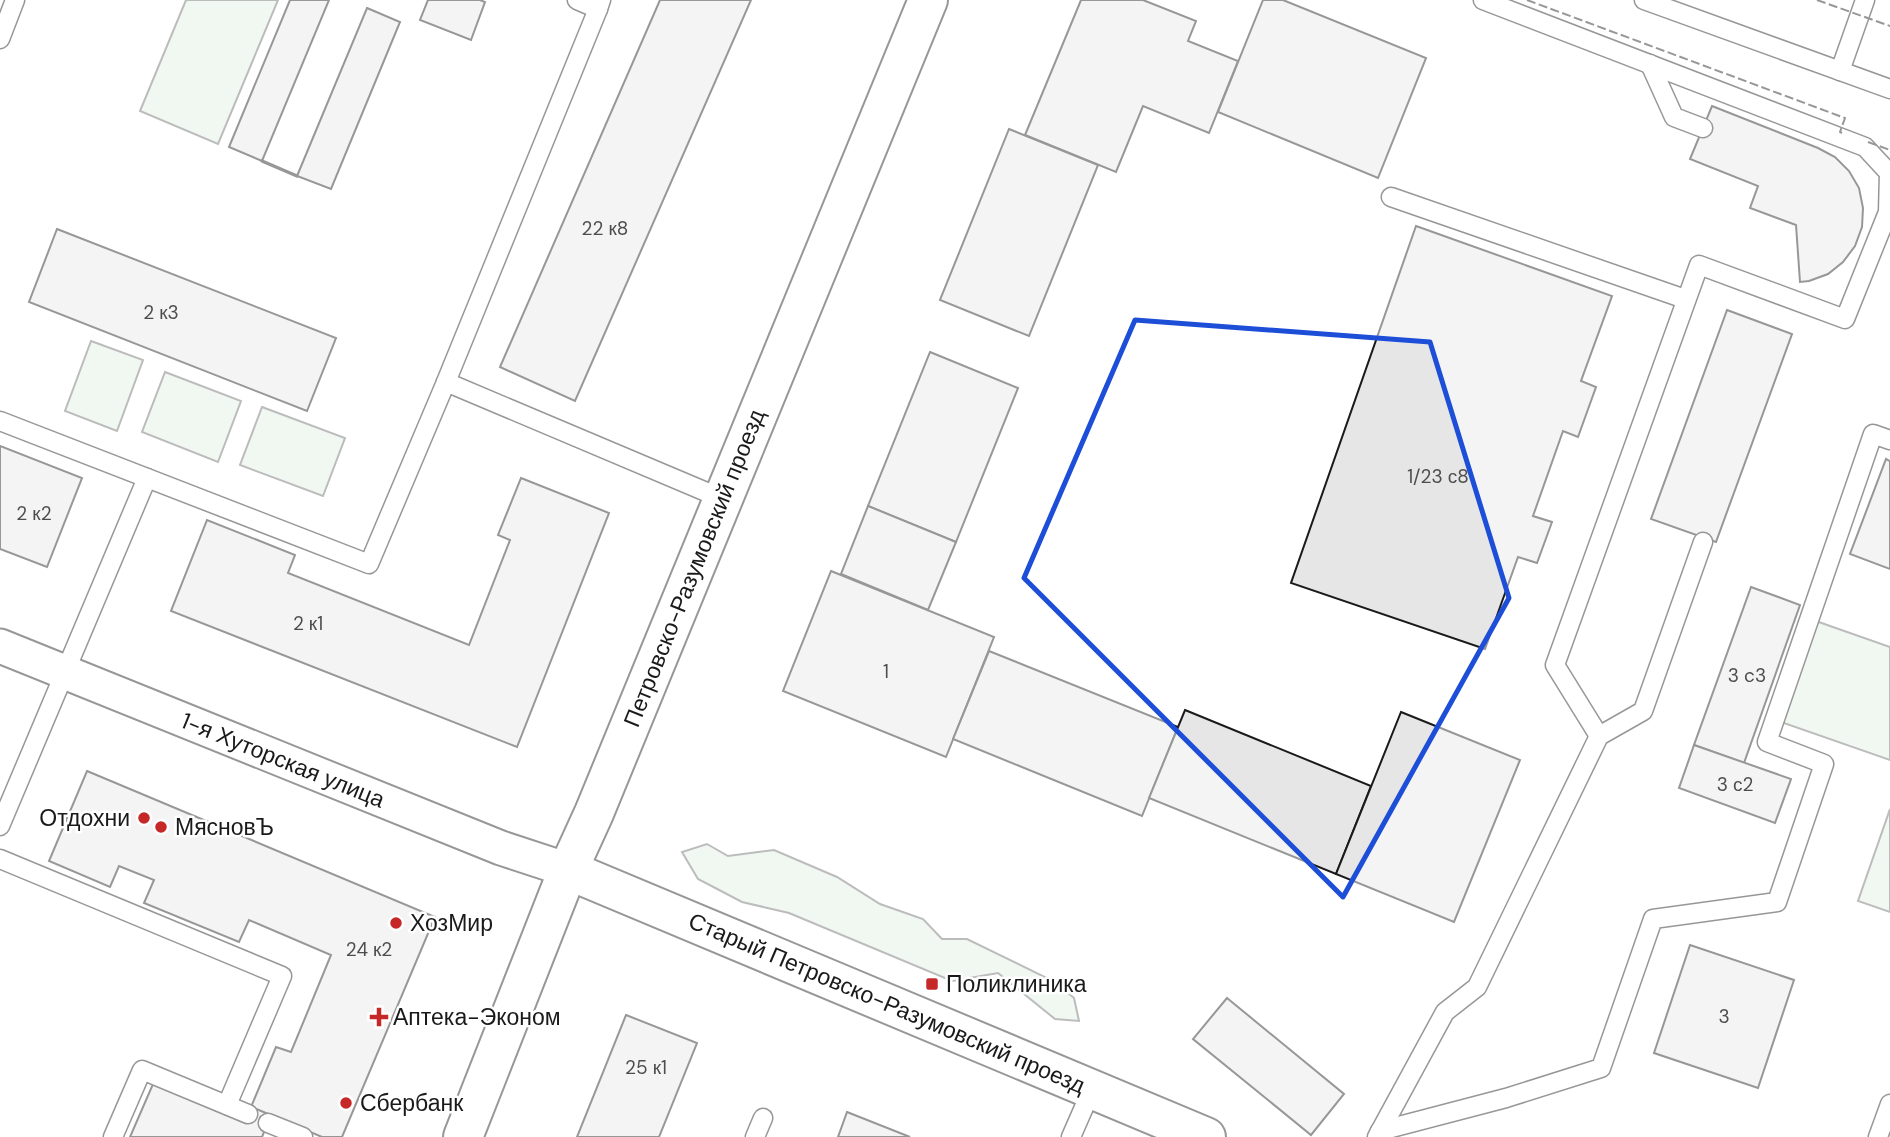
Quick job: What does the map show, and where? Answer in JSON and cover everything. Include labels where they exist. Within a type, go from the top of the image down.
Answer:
[{"type":"street","name":"Петровско-Разумовский проезд","points":[[463,1137],[568,870],[594,813],[928,0]]},
{"type":"street","name":"1-я Хуторская улица","points":[[0,646],[501,848],[568,870]]},
{"type":"street","name":"Старый Петровско-Разумовский проезд","points":[[568,870],[1206,1137]]},
{"type":"lane","points":[[0,39],[15,0]]},
{"type":"lane","points":[[0,421],[369,564],[599,4],[577,0]]},
{"type":"lane","points":[[1483,0],[1864,147],[1889,173],[1888,212],[1845,319],[1699,265],[1555,665],[1599,736]]},
{"type":"lane","points":[[1644,0],[1890,89]]},
{"type":"lane","points":[[1840,71],[1866,0]]},
{"type":"lane","points":[[1650,64],[1674,117],[1703,128]]},
{"type":"lane","points":[[1391,197],[1685,299]]},
{"type":"lane","points":[[446,382],[723,499]]},
{"type":"lane","points":[[1379,1134],[1601,1068],[1653,919],[1777,902],[1824,764],[1767,741],[1872,433],[1890,440]]},
{"type":"lane","points":[[0,826],[147,478]]},
{"type":"lane","points":[[1379,1134],[1445,1012],[1477,987],[1599,736],[1643,711],[1703,542]]},
{"type":"lane","points":[[0,859],[282,976],[227,1105]]},
{"type":"lane","points":[[113,1137],[142,1070],[248,1114]]},
{"type":"lane","points":[[1071,1137],[1092,1089]]},
{"type":"lane","points":[[1878,1137],[1890,1104]]},
{"type":"lane","points":[[755,1137],[763,1118]]},
{"type":"lane","points":[[268,1123],[303,1137]]},
{"type":"highlighted area","points":[[1135,320],[1430,342],[1509,598],[1343,897],[1024,578]]},
{"type":"green space","points":[[186,0],[278,0],[218,144],[140,111]]},
{"type":"green space","points":[[91,341],[143,360],[117,431],[65,411]]},
{"type":"green space","points":[[165,372],[241,401],[218,462],[142,432]]},
{"type":"green space","points":[[262,407],[345,438],[323,496],[240,465]]},
{"type":"green space","points":[[1813,620],[1890,647],[1890,760],[1778,721]]},
{"type":"green space","points":[[1890,809],[1890,912],[1858,901]]},
{"type":"green space","points":[[707,844],[728,856],[774,850],[837,877],[880,904],[923,919],[942,939],[967,939],[1055,982],[1074,998],[1079,1021],[1055,1019],[998,973],[952,981],[789,913],[742,902],[698,879],[682,852]]},
{"type":"building","points":[[290,0],[329,0],[262,161],[229,147]]},
{"type":"building","points":[[428,0],[485,2],[471,40],[420,20]]},
{"type":"building","points":[[660,0],[751,0],[575,401],[500,367]]},
{"type":"building","points":[[1081,0],[1143,0],[1196,21],[1188,41],[1238,61],[1209,133],[1143,106],[1116,172],[1025,135]]},
{"type":"building","points":[[1263,0],[1283,0],[1426,58],[1378,178],[1218,112]]},
{"type":"building","points":[[367,8],[400,22],[331,189],[297,176]]},
{"type":"building","points":[[1712,106],[1818,148],[1835,157],[1849,171],[1859,188],[1863,208],[1862,227],[1855,246],[1843,262],[1828,274],[1800,282],[1796,225],[1750,208],[1758,186],[1690,159]]},
{"type":"building","points":[[1009,129],[1098,165],[1029,336],[940,300]]},
{"type":"building","points":[[1416,226],[1612,296],[1581,381],[1596,387],[1578,437],[1563,431],[1533,516],[1552,522],[1537,563],[1518,557],[1485,649],[1291,583]]},
{"type":"building","points":[[57,229],[336,338],[307,411],[29,302]]},
{"type":"building","points":[[1727,310],[1792,334],[1716,542],[1651,519]]},
{"type":"building","points":[[930,352],[1018,388],[956,542],[868,506]]},
{"type":"building","points":[[0,446],[82,478],[47,567],[0,549]]},
{"type":"building","points":[[1886,459],[1890,461],[1890,569],[1850,554]]},
{"type":"building","points":[[521,478],[609,513],[517,747],[171,611],[207,520],[295,555],[288,573],[469,645],[510,540],[498,535]]},
{"type":"building","points":[[868,506],[956,542],[928,610],[841,574]]},
{"type":"building","points":[[831,571],[994,637],[946,757],[783,691]]},
{"type":"building","points":[[1751,587],[1800,605],[1744,763],[1694,745]]},
{"type":"building","points":[[989,651],[1178,727],[1142,816],[953,739]]},
{"type":"building","points":[[1185,710],[1371,786],[1336,874],[1149,798]]},
{"type":"building","points":[[1401,712],[1520,760],[1454,922],[1336,874]]},
{"type":"building","points":[[1694,745],[1791,779],[1775,823],[1679,788]]},
{"type":"building","points":[[87,771],[435,917],[342,1137],[322,1137],[251,1107],[276,1047],[291,1052],[331,955],[249,920],[239,942],[144,903],[154,880],[119,866],[110,887],[49,861]]},
{"type":"building","points":[[1690,945],[1794,980],[1758,1088],[1654,1053]]},
{"type":"building","points":[[1227,998],[1344,1094],[1311,1135],[1193,1039]]},
{"type":"building","points":[[626,1015],[697,1043],[659,1137],[577,1137]]},
{"type":"building","points":[[153,1084],[245,1123],[251,1107],[271,1115],[262,1137],[130,1137]]},
{"type":"building","points":[[847,1112],[910,1137],[838,1137]]},
{"type":"fence","points":[[1527,0],[1845,118],[1840,132],[1842,133]]},
{"type":"fence","points":[[1817,0],[1890,26]]},
{"type":"fence","points":[[1868,142],[1890,150]]},
{"type":"wall","points":[[262,161],[297,176]]},
{"type":"place","name":"Отдохни","points":[[144,818]]},
{"type":"place","name":"МясновЪ","points":[[161,827]]},
{"type":"place","name":"ХозМир","points":[[396,923]]},
{"type":"place","name":"Поликлиника","points":[[932,984]]},
{"type":"place","name":"Аптека-Эконом","points":[[379,1017]]},
{"type":"place","name":"Сбербанк","points":[[346,1103]]}]
